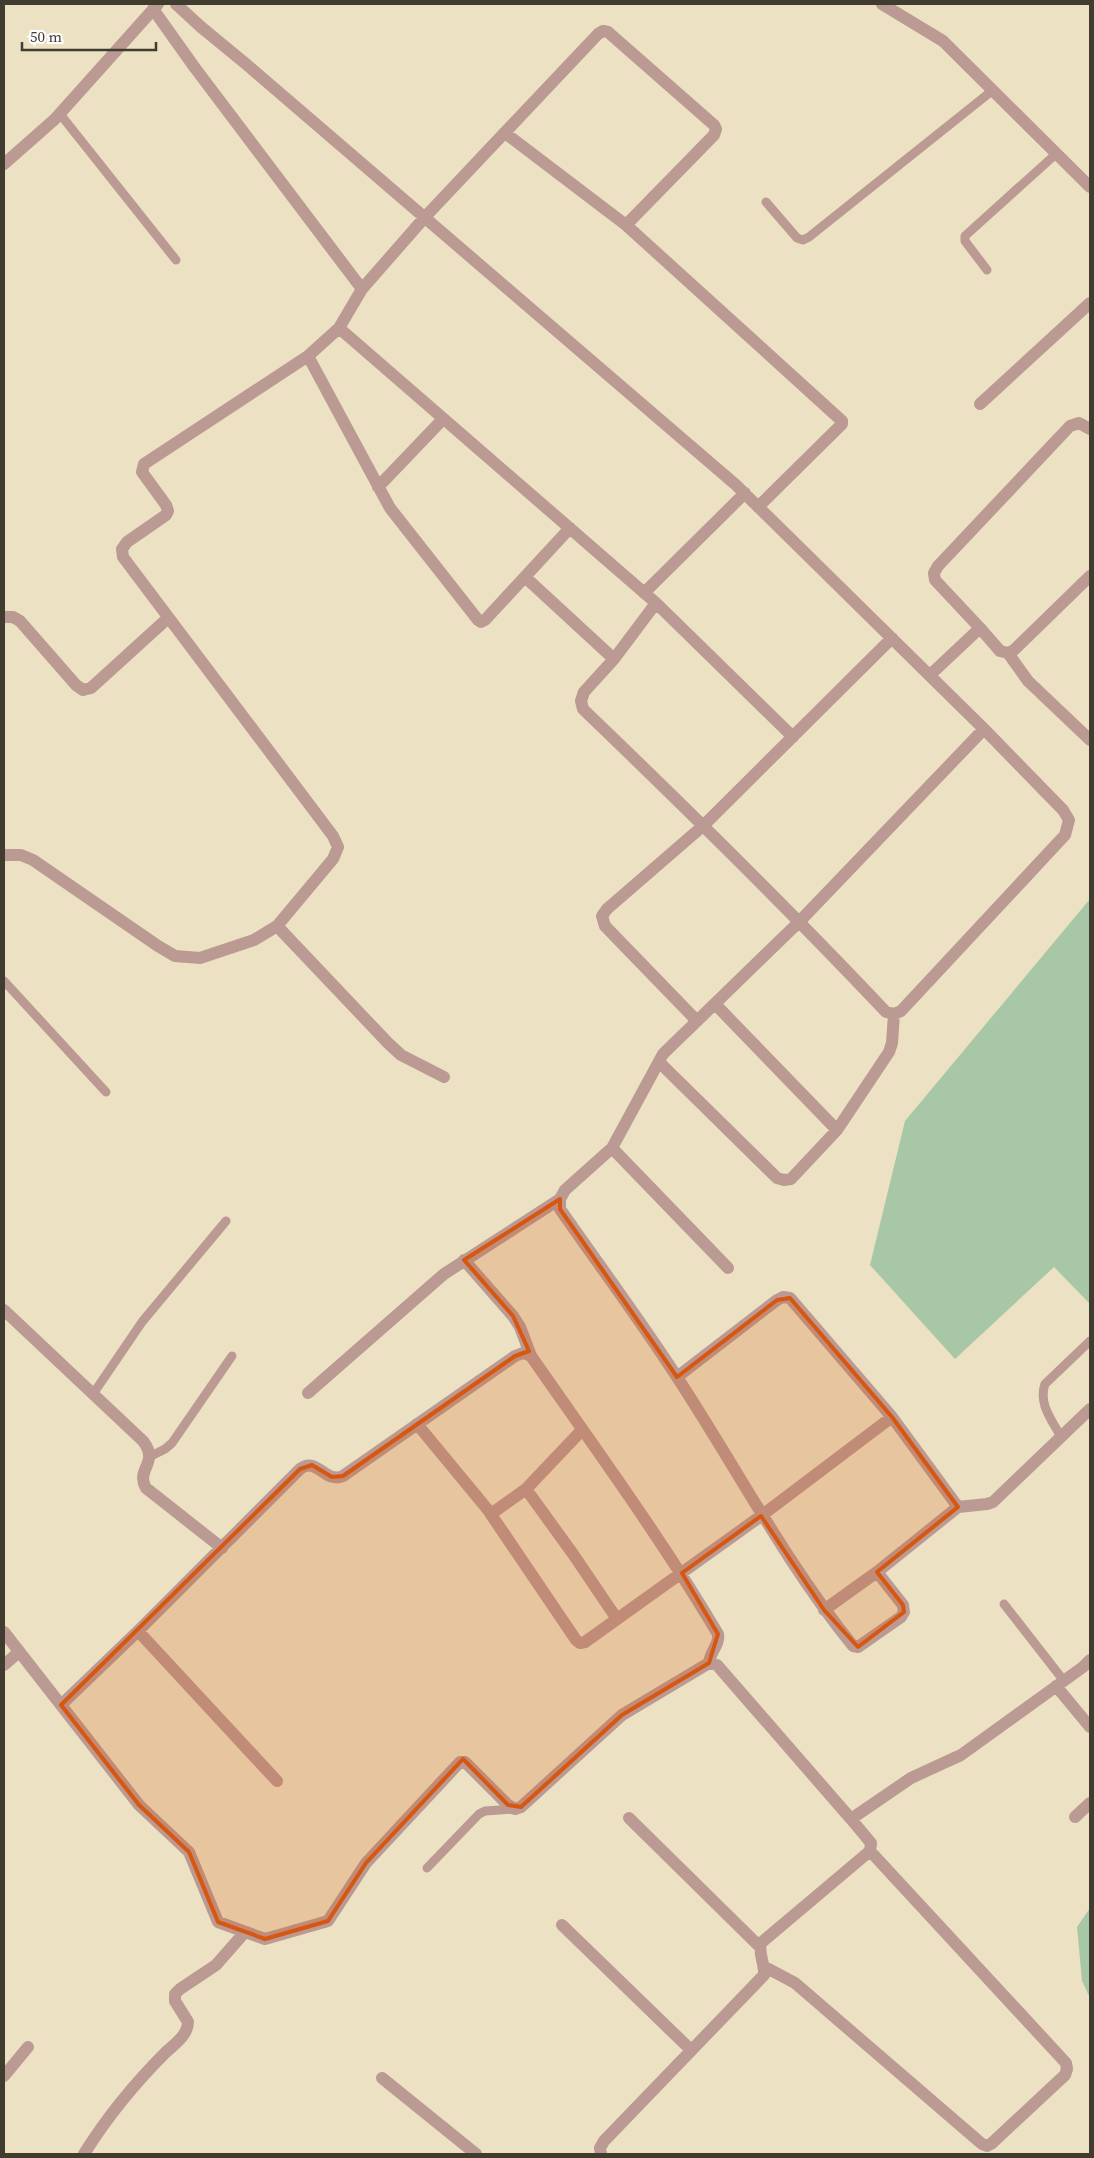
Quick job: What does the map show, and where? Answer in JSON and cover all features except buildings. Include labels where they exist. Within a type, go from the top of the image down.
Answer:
[{"type":"street","points":[[176,4],[745,494],[930,675],[1063,810],[1069,820],[1066,835],[901,1011],[894,1014],[886,1012],[800,921],[704,825],[583,709],[581,701],[584,692],[614,659],[656,603]]},
{"type":"street","points":[[882,4],[943,40],[1090,186]]},
{"type":"street","points":[[4,164],[60,114],[155,6],[195,68],[362,289]]},
{"type":"street","points":[[4,855],[21,855],[33,860],[175,956],[200,958],[220,953],[254,940],[277,926],[333,859],[338,847],[333,836],[123,558],[122,549],[127,542],[166,515],[168,511],[166,505],[142,472],[144,464],[308,356],[338,328],[362,289],[425,217],[598,34],[603,31],[608,32],[714,126],[716,130],[714,135],[626,226]]},
{"type":"street","points":[[505,133],[626,226],[842,422],[758,507]]},
{"type":"street","points":[[980,404],[1090,303]]},
{"type":"street","points":[[338,328],[656,603],[793,737]]},
{"type":"street","points":[[308,356],[390,508],[481,622],[485,620],[570,528]]},
{"type":"street","points":[[378,486],[443,419]]},
{"type":"street","points":[[1090,429],[1079,423],[1070,426],[938,566],[934,573],[935,580],[1000,651],[1008,653],[1028,681],[1090,740]]},
{"type":"street","points":[[644,593],[745,494]]},
{"type":"street","points":[[1008,653],[1014,650],[1090,576]]},
{"type":"street","points":[[525,577],[614,659]]},
{"type":"street","points":[[4,617],[13,617],[20,621],[76,685],[83,690],[91,688],[168,618]]},
{"type":"street","points":[[930,675],[980,628]]},
{"type":"street","points":[[697,1021],[605,926],[602,916],[607,909],[704,825],[892,638]]},
{"type":"street","points":[[308,1393],[444,1274],[560,1199],[565,1190],[612,1148],[663,1054],[800,921],[984,729]]},
{"type":"street","points":[[277,926],[401,1055],[444,1077]]},
{"type":"street","points":[[715,1004],[837,1130]]},
{"type":"street","points":[[659,1062],[777,1178],[791,1179],[837,1130],[889,1052],[892,1043],[894,1014]]},
{"type":"street","points":[[612,1148],[728,1268]]},
{"type":"street","points":[[560,1199],[560,1209],[677,1377],[761,1516],[824,1610],[853,1646],[858,1647],[901,1617],[904,1612],[904,1605],[877,1572]]},
{"type":"street","points":[[464,1260],[513,1316],[520,1327],[531,1356],[682,1573],[718,1634],[719,1640],[711,1654],[709,1663]]},
{"type":"street","points":[[677,1377],[777,1300],[783,1297],[790,1298],[892,1417],[958,1507]]},
{"type":"street","points":[[4,1310],[143,1441],[151,1456],[143,1474],[143,1482],[146,1488],[222,1548]]},
{"type":"street","points":[[60,1705],[138,1631],[306,1465],[312,1465],[332,1477],[338,1478],[515,1356],[523,1353],[531,1356]]},
{"type":"street","points":[[824,1610],[877,1572],[958,1507],[993,1502],[1090,1409]]},
{"type":"street","points":[[417,1424],[491,1514],[576,1640],[580,1643],[586,1642],[761,1516],[892,1417]]},
{"type":"street","points":[[491,1514],[526,1489],[582,1430]]},
{"type":"street","points":[[526,1489],[574,1554],[617,1619]]},
{"type":"street","points":[[138,1631],[277,1782]]},
{"type":"street","points":[[4,1632],[138,1805],[189,1852],[218,1922],[265,1939],[328,1921],[366,1863],[460,1762],[466,1762],[508,1805],[515,1809],[522,1807],[622,1715],[709,1663],[717,1665],[871,1843],[870,1851],[761,1943],[760,1947]]},
{"type":"street","points":[[4,1665],[19,1652]]},
{"type":"street","points":[[851,1819],[911,1778],[961,1754],[1090,1660]]},
{"type":"street","points":[[1060,1683],[1090,1727]]},
{"type":"street","points":[[1074,1817],[1090,1803]]},
{"type":"street","points":[[598,2152],[604,2141],[764,1975],[765,1967],[760,1947],[629,1818]]},
{"type":"street","points":[[765,1967],[795,1983],[982,2144],[987,2146],[1065,2075],[1066,2063],[870,1851]]},
{"type":"street","points":[[562,1925],[691,2050]]},
{"type":"street","points":[[84,2154],[100,2129],[144,2074],[185,2033],[188,2022],[175,2001],[176,1994],[180,1988],[216,1965],[245,1932]]},
{"type":"street","points":[[4,2076],[28,2047]]},
{"type":"street","points":[[382,2078],[476,2154]]},
{"type":"lane","points":[[766,202],[797,238],[803,240],[993,90]]},
{"type":"lane","points":[[60,114],[176,260]]},
{"type":"lane","points":[[987,270],[965,242],[966,236],[1057,153]]},
{"type":"lane","points":[[4,981],[106,1092]]},
{"type":"lane","points":[[93,1394],[142,1322],[226,1221]]},
{"type":"lane","points":[[1061,1437],[1043,1404],[1042,1393],[1046,1384],[1090,1341]]},
{"type":"lane","points":[[151,1456],[165,1449],[172,1442],[232,1356]]},
{"type":"lane","points":[[1004,1604],[1060,1683]]},
{"type":"lane","points":[[428,1868],[479,1814],[485,1811],[515,1809]]},
{"type":"highlighted area","points":[[560,1199],[560,1209],[677,1377],[777,1300],[790,1298],[892,1417],[958,1507],[877,1572],[903,1605],[904,1612],[858,1647],[824,1610],[761,1516],[682,1573],[718,1634],[709,1663],[622,1715],[521,1807],[508,1805],[463,1759],[366,1863],[328,1921],[265,1939],[218,1922],[189,1852],[139,1805],[61,1705],[300,1469],[312,1465],[332,1477],[343,1476],[515,1356],[529,1351],[513,1316],[464,1260]]},
{"type":"green space","points":[[1090,899],[1090,1304],[1054,1267],[955,1359],[870,1265],[905,1121]]},
{"type":"green space","points":[[1090,1908],[1090,1998],[1082,1981],[1077,1927]]}]
